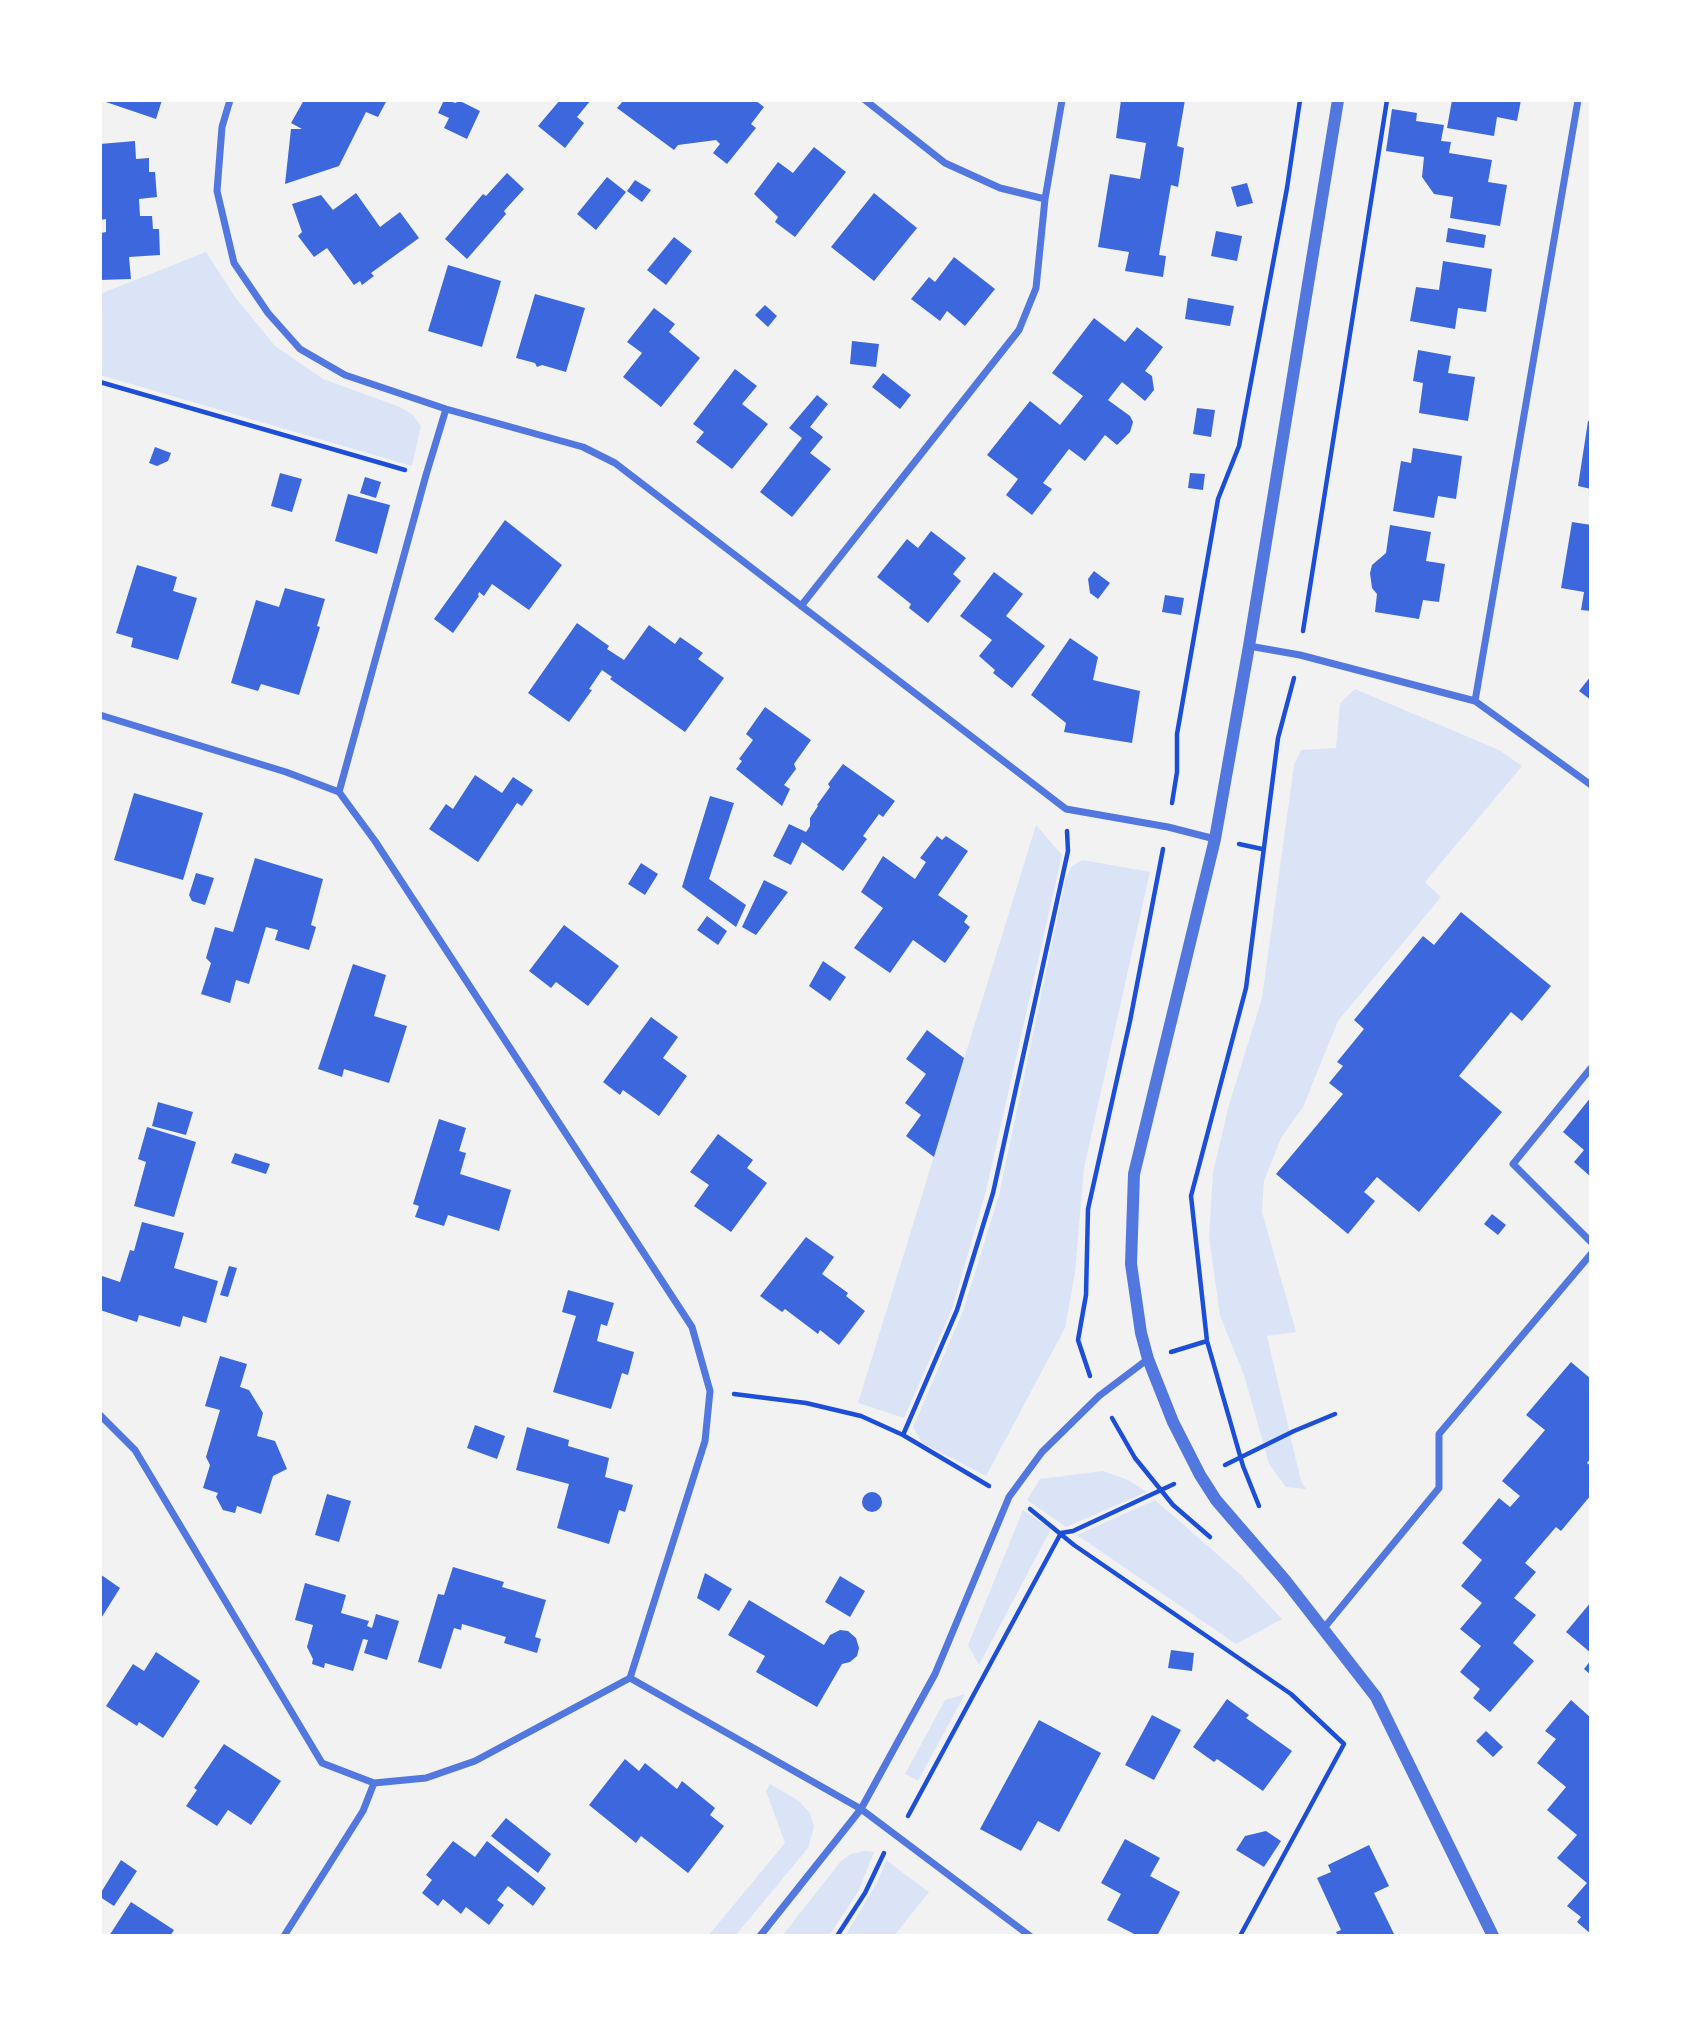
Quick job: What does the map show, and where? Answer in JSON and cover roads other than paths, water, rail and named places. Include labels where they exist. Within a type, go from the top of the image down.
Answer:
[{"type":"street","points":[[230,100],[222,127],[217,191],[234,263],[268,313],[300,349],[345,375],[446,409],[583,447],[615,463],[1066,809],[1168,827],[1215,839]]},
{"type":"street","points":[[865,100],[945,163],[1000,188],[1045,199]]},
{"type":"street","points":[[801,606],[1019,330],[1036,288],[1045,199],[1062,100]]},
{"type":"street","points":[[1338,100],[1215,839],[1134,1174],[1131,1264],[1141,1333],[1148,1359],[1172,1422],[1200,1475],[1216,1500],[1324,1628],[1376,1697],[1493,1936]]},
{"type":"street","points":[[1475,701],[1578,100]]},
{"type":"street","points":[[339,792],[446,409]]},
{"type":"street","points":[[1249,646],[1300,656],[1475,701],[1591,786]]},
{"type":"street","points":[[100,715],[286,772],[339,792],[375,841],[692,1327],[710,1391],[705,1441],[630,1678],[475,1761],[426,1778],[374,1783],[322,1763],[135,1450],[100,1415]]},
{"type":"street","points":[[1591,1068],[1513,1164],[1591,1242]]},
{"type":"street","points":[[1324,1628],[1439,1488],[1438,1434],[1591,1254]]},
{"type":"street","points":[[760,1936],[861,1809],[935,1674],[1009,1497],[1042,1452],[1099,1396],[1148,1359]]},
{"type":"street","points":[[630,1678],[861,1809],[1030,1936]]},
{"type":"street","points":[[284,1936],[363,1811],[374,1783]]}]
